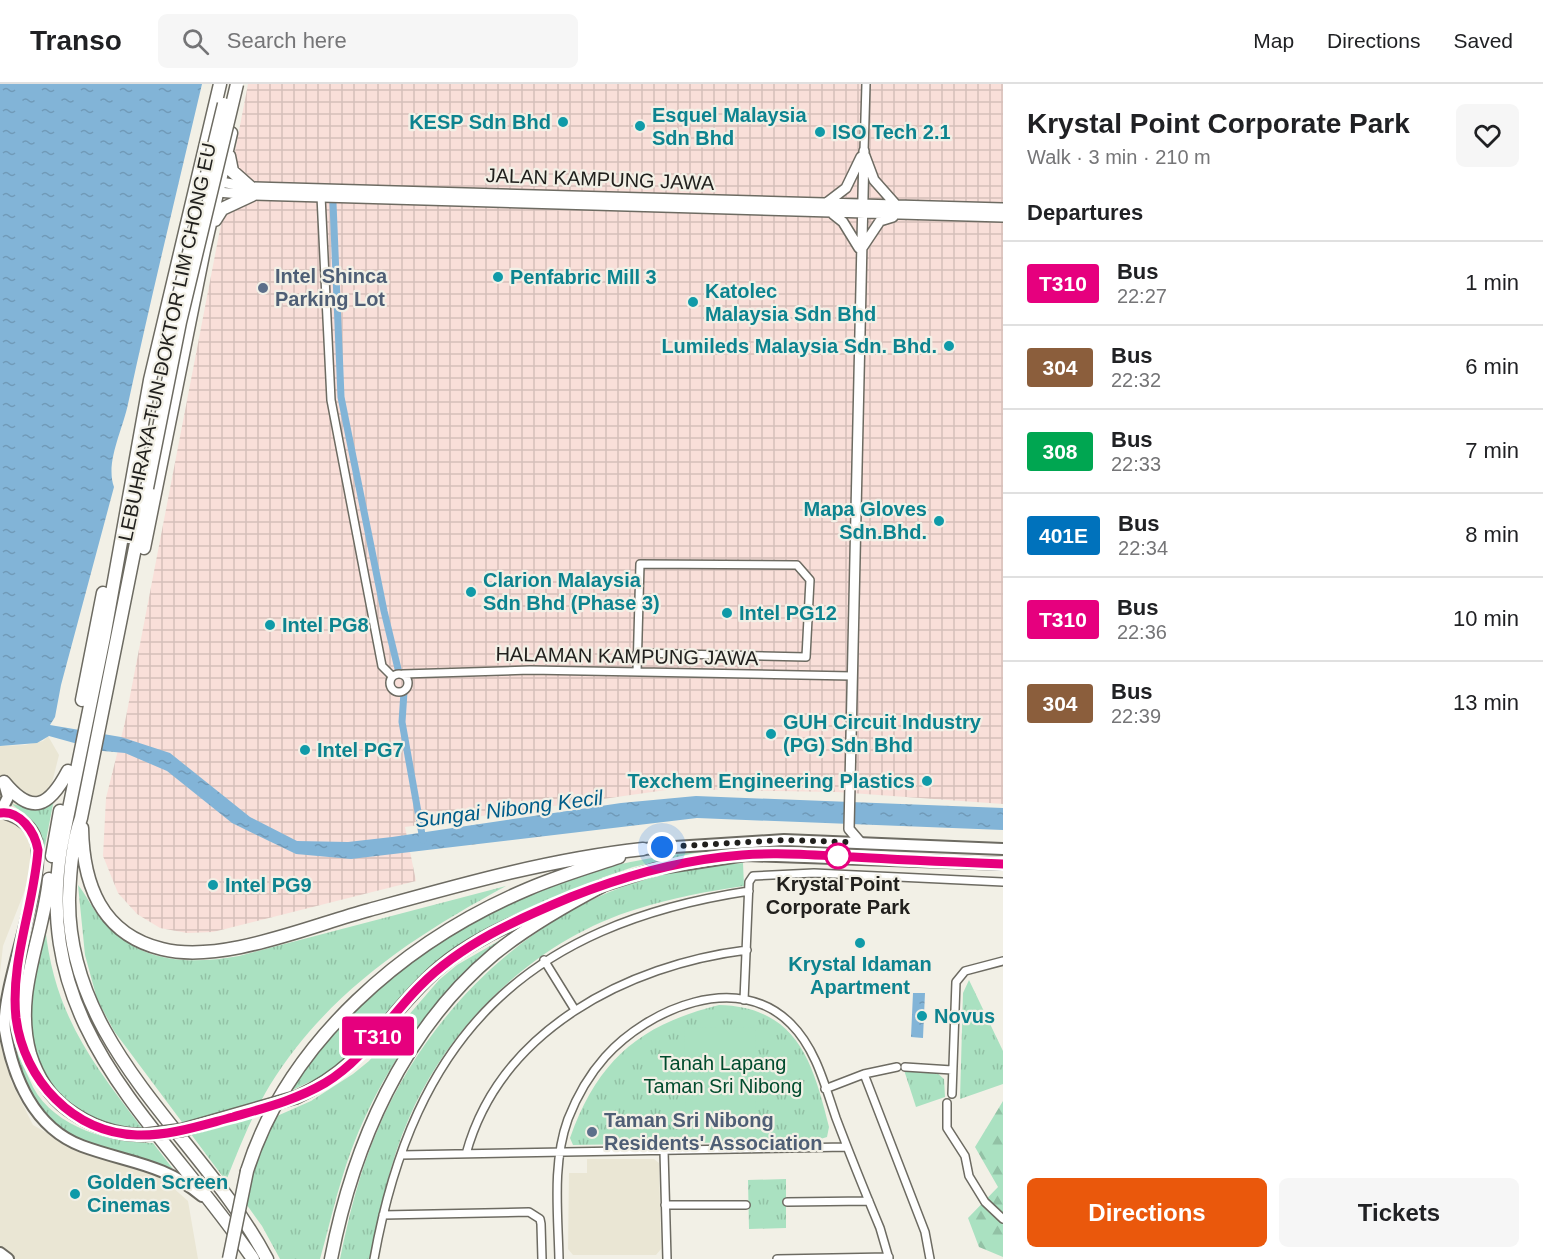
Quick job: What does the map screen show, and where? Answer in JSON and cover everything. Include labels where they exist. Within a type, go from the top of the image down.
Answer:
[{"type":"highway","name":"LEBUHRAYA TUN DOKTOR LIM CHONG EU","points":[[104,637],[124,516],[156,350],[202,179],[220,84]]},
{"type":"highway","points":[[143,487],[178,294],[228,84]]},
{"type":"highway","name":"LEBUHRAYA TUN DOKTOR LIM CHONG EU","points":[[124,606],[141,560],[154,504],[204,250],[231,134],[239,84]]},
{"type":"highway","points":[[143,487],[180,322],[239,84]]},
{"type":"highway","points":[[204,250],[216,217],[222,209],[251,191],[231,169],[231,134]]},
{"type":"highway","points":[[202,179],[220,187]]},
{"type":"highway","name":"LEBUHRAYA TUN DOKTOR LIM CHONG EU","points":[[143,487],[124,606],[73,849],[69,907],[76,960],[89,1001],[130,1070],[241,1218],[267,1259]]},
{"type":"highway","name":"LEBUHRAYA TUN DOKTOR LIM CHONG EU","points":[[143,487],[75,755],[56,876],[56,920],[64,971],[79,1014],[101,1056],[146,1122],[253,1259]]},
{"type":"highway","points":[[84,713],[116,531],[124,516]]},
{"type":"highway","points":[[2,780],[17,798],[37,803],[51,798],[75,755]]},
{"type":"highway","points":[[68,771],[54,837],[48,891],[24,1000],[27,1040],[36,1071],[45,1088],[59,1103],[83,1120],[113,1132],[144,1135],[182,1130],[279,1104],[304,1094],[351,1065],[418,988],[450,959],[503,929],[602,886]]},
{"type":"highway","points":[[81,818],[85,871],[94,896],[105,913],[139,940],[161,949],[189,953],[213,953],[253,944],[366,910],[583,856],[643,849]]},
{"type":"highway","points":[[229,1259],[247,1171],[270,1115],[300,1064],[322,1036],[379,981],[424,946],[496,904],[559,877],[643,849]]},
{"type":"highway","points":[[331,1259],[347,1188],[363,1144],[387,1091],[423,1032],[463,984],[493,955],[544,918],[602,886]]},
{"type":"main road","points":[[2,780],[8,797],[1,813],[24,822],[36,840],[33,889],[8,983],[4,1020],[16,1071],[34,1109],[66,1137],[96,1150],[163,1169],[184,1181],[210,1203]]},
{"type":"main road","points":[[643,849],[757,841],[1003,849]]},
{"type":"main road","points":[[602,886],[655,869],[722,857],[791,854],[1003,864]]},
{"type":"main road","points":[[21,940],[15,990],[17,1022],[29,1063],[45,1088]]},
{"type":"main road","points":[[0,1253],[8,1259]]},
{"type":"street","points":[[861,843],[849,827],[849,798],[860,250],[866,84]]},
{"type":"street","points":[[825,204],[846,188],[864,151]]},
{"type":"street","points":[[860,250],[880,221],[898,210],[874,180],[864,151]]},
{"type":"street","name":"JALAN KAMPUNG JAWA","points":[[220,187],[321,196],[833,213],[862,209]]},
{"type":"street","name":"JALAN KAMPUNG JAWA","points":[[251,191],[825,204],[862,209],[1003,217]]},
{"type":"street","points":[[321,196],[331,400],[382,666],[392,676]]},
{"type":"street","name":"JALAN KAMPUNG JAWA","points":[[898,210],[1003,208]]},
{"type":"street","points":[[833,213],[851,231],[860,250]]},
{"type":"street","points":[[637,652],[806,657],[810,580],[797,565],[640,564],[637,652],[637,672]]},
{"type":"street","name":"HALAMAN KAMPUNG JAWA","points":[[403,674],[530,670],[852,676]]},
{"type":"street","points":[[403,674],[408,683],[405,690],[400,692],[391,687],[392,676],[403,674]]},
{"type":"street","points":[[824,842],[849,827]]},
{"type":"street","points":[[894,877],[895,859]]},
{"type":"street","points":[[744,999],[751,877],[788,872],[1003,882]]},
{"type":"street","points":[[374,1259],[383,1215],[401,1155],[426,1093],[446,1057],[483,1015],[543,960],[600,930],[680,903],[749,891]]},
{"type":"street","points":[[466,1154],[478,1118],[494,1090],[525,1053],[575,1010],[607,991],[657,970],[699,958],[747,950]]},
{"type":"street","points":[[543,960],[575,1010]]},
{"type":"street","points":[[952,1094],[956,982],[965,971],[1003,961]]},
{"type":"street","points":[[559,1259],[560,1153],[568,1121],[586,1081],[636,1029],[680,1006],[721,998],[744,999],[783,1016],[806,1043],[869,1201],[889,1258],[777,1259]]},
{"type":"street","points":[[825,1089],[864,1074],[901,1067],[952,1070]]},
{"type":"street","points":[[864,1074],[925,1232],[930,1259]]},
{"type":"street","points":[[947,1103],[947,1128],[965,1156],[969,1176],[985,1202],[1003,1219]]},
{"type":"street","points":[[401,1155],[847,1147]]},
{"type":"street","points":[[664,1151],[667,1259]]},
{"type":"street","points":[[787,1202],[869,1201]]},
{"type":"street","points":[[665,1204],[746,1205]]},
{"type":"street","points":[[383,1215],[529,1212],[540,1218],[542,1259]]},
{"type":"shaded area","points":[[248,84],[1003,84],[1003,804],[837,792],[673,789],[405,827],[416,881],[213,932],[187,933],[160,928],[137,914],[118,893],[103,856],[106,798],[125,722]]},
{"type":"shaded area","points":[[48,736],[59,755],[25,890],[3,946],[0,973],[0,746],[25,745],[43,741]]},
{"type":"shaded area","points":[[0,1032],[11,1081],[33,1125],[75,1149],[162,1178],[188,1201],[198,1259],[0,1259]]},
{"type":"shaded area","points":[[587,1159],[654,1159],[659,1163],[661,1249],[656,1255],[573,1255],[568,1249],[569,1173],[587,1173]]},
{"type":"green space","points":[[54,799],[44,851],[34,823],[12,804],[34,809]]},
{"type":"green space","points":[[708,850],[633,867],[601,878],[464,943],[423,974],[356,1051],[324,1075],[284,1094],[339,1027],[370,997],[403,969],[475,921],[513,901],[572,877],[649,858]]},
{"type":"green space","points":[[743,863],[744,886],[663,901],[600,923],[565,941],[531,964],[500,990],[472,1018],[447,1050],[426,1083],[409,1118],[381,1206],[370,1259],[340,1259],[360,1177],[378,1129],[396,1091],[442,1021],[470,989],[534,934],[607,893],[674,872]]},
{"type":"green space","points":[[78,885],[102,920],[131,945],[164,958],[182,960],[239,956],[506,886],[471,905],[405,947],[345,995],[318,1022],[293,1052],[263,1096],[226,1181],[114,1031],[97,999],[85,955]]},
{"type":"green space","points":[[45,926],[57,985],[77,1034],[106,1080],[142,1128],[117,1125],[73,1106],[56,1091],[42,1073],[33,1052],[28,1028],[28,1002]]},
{"type":"green space","points":[[502,939],[450,989],[406,1045],[387,1076],[355,1140],[320,1259],[280,1259],[262,1226],[244,1201],[255,1158],[277,1116],[311,1101],[353,1074],[369,1061],[439,980],[457,965]]},
{"type":"green space","points":[[969,980],[1003,1051],[1003,1084],[960,1099],[963,993]]},
{"type":"green space","name":"Tanah Lapang Taman Sri Nibong","points":[[719,1005],[745,1008],[767,1016],[784,1027],[797,1042],[808,1060],[823,1103],[829,1127],[827,1137],[814,1141],[573,1145],[570,1138],[594,1087],[608,1067],[625,1050],[644,1035],[666,1023]]},
{"type":"green space","points":[[9,1023],[18,1053],[33,1087],[55,1113],[70,1123],[102,1136],[153,1143],[173,1169],[98,1146],[62,1129],[47,1117],[34,1102],[25,1084]]},
{"type":"green space","points":[[755,1027],[756,1132],[686,1133],[684,1028]]},
{"type":"green space","points":[[790,1054],[791,1085],[774,1085],[773,1055]]},
{"type":"green space","points":[[904,1070],[936,1072],[944,1079],[945,1097],[916,1107]]},
{"type":"green space","points":[[1003,1101],[1003,1257],[979,1247],[968,1218],[998,1187],[975,1147]]},
{"type":"green space","points":[[786,1179],[786,1228],[749,1229],[748,1180]]},
{"type":"water","points":[[0,84],[202,84],[128,404],[113,457],[114,487],[61,685],[55,717],[50,725],[121,737],[170,753],[250,817],[297,841],[348,842],[621,803],[696,796],[1003,808],[1003,830],[697,818],[351,859],[296,854],[232,823],[167,771],[125,753],[103,751],[49,736],[37,743],[0,746]]},
{"type":"water","points":[[913,993],[925,993],[923,1038],[911,1037]]},
{"type":"waterway","points":[[333,203],[341,397],[384,611],[399,673]]},
{"type":"waterway","name":"Sungai Nibong Kecil","points":[[404,692],[402,722],[423,840]]},
{"type":"bus line","name":"T310","points":[[0,813],[17,817],[24,822],[33,831],[38,850],[33,889],[21,940],[15,990],[17,1022],[29,1063],[49,1092],[72,1113],[113,1132],[135,1135],[167,1133],[214,1122],[279,1104],[322,1085],[359,1056],[418,988],[450,959],[490,936],[571,897],[655,869],[722,857],[791,854],[1003,864]]},
{"type":"place","name":"KESP Sdn Bhd","points":[[563,122]]},
{"type":"place","name":"Esquel Malaysia Sdn Bhd","points":[[640,126]]},
{"type":"place","name":"ISO Tech 2.1","points":[[820,132]]},
{"type":"place","name":"Penfabric Mill 3","points":[[498,277]]},
{"type":"place","name":"Intel Shinca Parking Lot","points":[[263,288]]},
{"type":"place","name":"Katolec Malaysia Sdn Bhd","points":[[693,302]]},
{"type":"place","name":"Lumileds Malaysia Sdn. Bhd.","points":[[949,346]]},
{"type":"place","name":"Mapa Gloves Sdn.Bhd.","points":[[939,521]]},
{"type":"place","name":"Clarion Malaysia Sdn Bhd (Phase 3)","points":[[471,592]]},
{"type":"place","name":"Intel PG12","points":[[727,613]]},
{"type":"place","name":"Intel PG8","points":[[270,625]]},
{"type":"place","name":"GUH Circuit Industry (PG) Sdn Bhd","points":[[771,734]]},
{"type":"place","name":"Intel PG7","points":[[305,750]]},
{"type":"place","name":"Texchem Engineering Plastics","points":[[927,781]]},
{"type":"place","name":"Krystal Point Corporate Park","points":[[838,856]]},
{"type":"place","name":"Intel PG9","points":[[213,885]]},
{"type":"place","name":"Krystal Idaman Apartment","points":[[860,943]]},
{"type":"place","name":"Novus","points":[[922,1016]]},
{"type":"place","name":"Taman Sri Nibong Residents' Association","points":[[592,1132]]},
{"type":"place","name":"Golden Screen Cinemas","points":[[75,1194]]},
{"type":"route","points":[[662,847],[784,840],[846,842],[838,856]]}]
